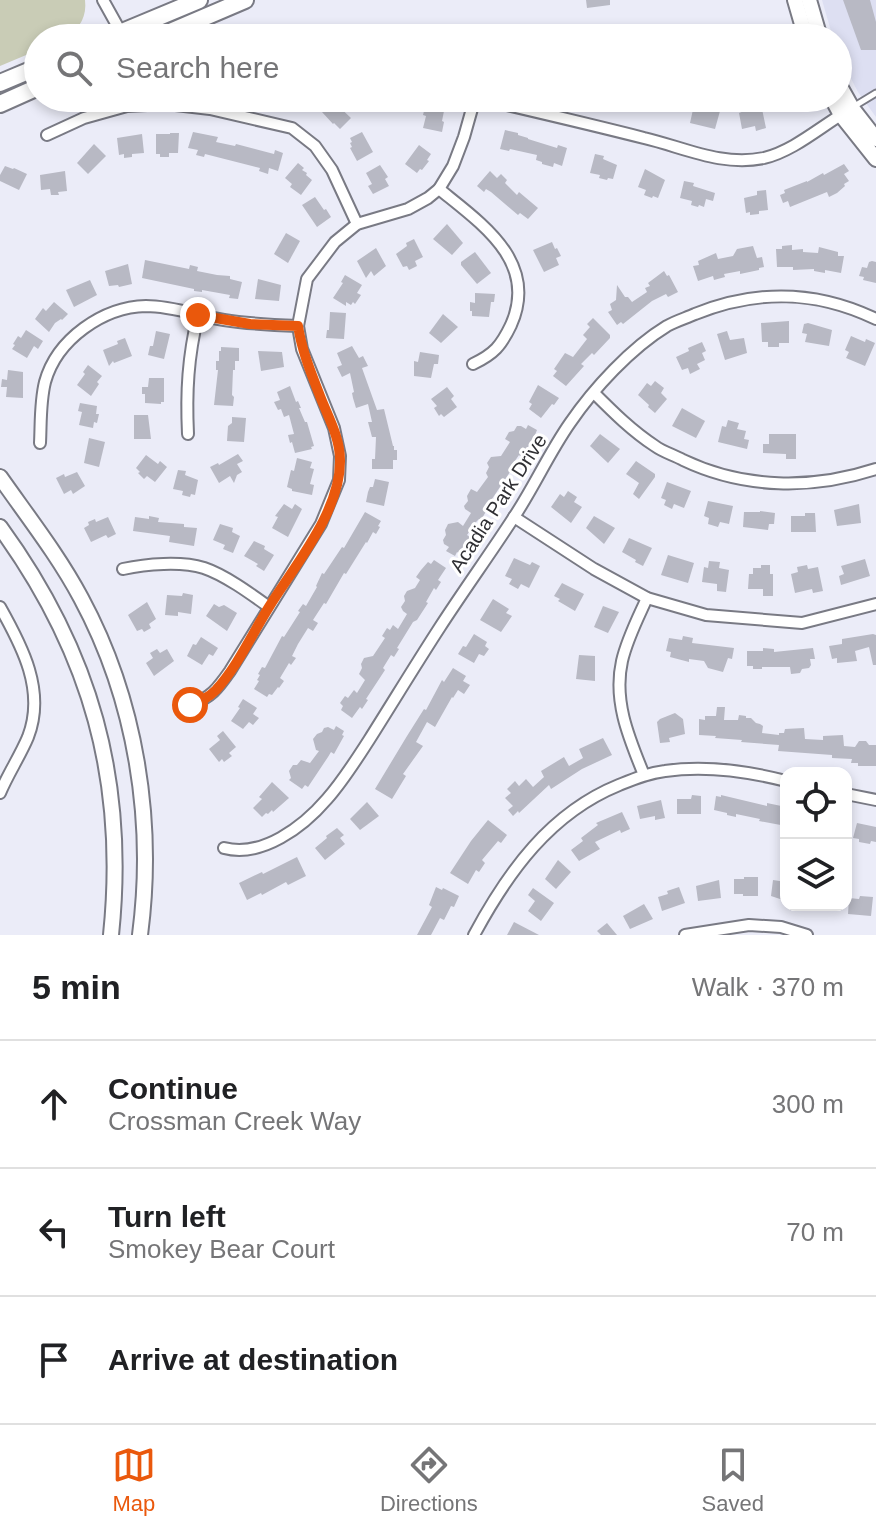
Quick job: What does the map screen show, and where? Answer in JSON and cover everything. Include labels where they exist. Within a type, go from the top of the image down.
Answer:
[{"type":"main road","points":[[145,24],[199,0]]},
{"type":"main road","points":[[189,24],[245,0]]},
{"type":"main road","points":[[795,0],[802,24]]},
{"type":"main road","points":[[809,0],[816,24]]},
{"type":"main road","points":[[0,83],[24,73]]},
{"type":"main road","points":[[0,104],[24,93]]},
{"type":"main road","points":[[848,112],[876,139]]},
{"type":"main road","points":[[848,112],[876,159]]},
{"type":"main road","points":[[0,477],[67,574],[99,634],[118,687],[135,752],[143,820],[145,879],[140,935]]},
{"type":"main road","points":[[0,527],[22,557],[64,632],[77,660],[98,725],[106,760],[114,830],[111,935]]},
{"type":"street","points":[[103,0],[113,24]]},
{"type":"street","points":[[47,135],[106,112]]},
{"type":"street","points":[[223,112],[292,128],[315,146],[332,170],[357,224]]},
{"type":"street","points":[[190,705],[204,700],[230,671],[321,524],[339,480],[340,456],[334,428],[302,349],[298,326],[307,279],[335,242],[357,224],[408,209],[439,189],[453,166],[472,112]]},
{"type":"street","points":[[558,112],[701,155],[728,159],[764,158],[780,152],[845,112]]},
{"type":"street","points":[[439,189],[478,221],[504,249],[513,262],[519,287],[514,318],[504,341],[490,356],[473,364]]},
{"type":"street","name":"Acadia Park Drive","points":[[224,848],[247,851],[267,844],[294,829],[327,800],[514,517],[570,423],[629,355],[668,325],[717,305],[762,296],[807,297],[852,307],[876,319]]},
{"type":"street","points":[[40,443],[46,380],[60,353],[72,337],[117,311],[145,306],[177,309],[250,324],[298,326]]},
{"type":"street","points":[[188,434],[187,380],[190,347],[198,315]]},
{"type":"street","points":[[594,393],[656,447],[695,466],[742,480],[783,484],[826,482],[876,469]]},
{"type":"street","points":[[514,517],[594,569],[647,598],[706,615],[802,623],[876,604]]},
{"type":"street","points":[[123,569],[145,564],[204,568],[269,607]]},
{"type":"street","points":[[644,775],[620,709],[618,683],[622,659],[647,598]]},
{"type":"street","points":[[0,607],[27,660],[34,703],[28,737],[0,793]]},
{"type":"street","points":[[474,935],[515,868],[539,839],[569,812],[599,793],[644,775],[667,770],[711,769],[755,773],[780,779]]},
{"type":"street","points":[[852,795],[876,800]]},
{"type":"street","points":[[685,935],[749,925],[781,927],[807,935]]},
{"type":"lane","points":[[852,108],[876,93]]},
{"type":"shaded area","points":[[822,0],[876,0],[876,117],[852,80],[852,24],[829,24]]},
{"type":"green space","points":[[0,0],[85,0],[84,16],[80,24],[24,24],[24,56],[0,66]]},
{"type":"building","points":[[586,0],[610,0],[610,5],[587,8]]},
{"type":"building","points":[[843,0],[870,0],[876,22],[876,50],[861,50]]},
{"type":"building","points":[[322,112],[345,112],[351,118],[340,129]]},
{"type":"building","points":[[424,112],[444,112],[442,132],[423,128],[426,116]]},
{"type":"building","points":[[692,112],[720,112],[715,129],[690,123]]},
{"type":"building","points":[[763,112],[766,128],[756,131],[755,126],[742,129],[739,113]]},
{"type":"building","points":[[505,130],[557,148],[558,145],[567,148],[562,166],[542,164],[536,160],[537,155],[500,149]]},
{"type":"building","points":[[193,132],[218,137],[216,142],[274,154],[275,150],[283,153],[278,171],[269,168],[268,174],[259,171],[260,168],[205,154],[204,157],[196,155],[198,150],[188,148]]},
{"type":"building","points":[[362,132],[373,152],[357,161],[350,148],[350,138]]},
{"type":"building","points":[[179,133],[178,153],[160,157],[156,154],[156,134]]},
{"type":"building","points":[[142,134],[144,153],[124,158],[124,154],[119,155],[117,138]]},
{"type":"building","points":[[94,144],[106,156],[88,174],[77,163]]},
{"type":"building","points":[[419,145],[431,154],[429,161],[417,173],[405,164]]},
{"type":"building","points":[[595,154],[617,165],[613,179],[599,178],[600,175],[590,173]]},
{"type":"building","points":[[298,163],[312,180],[301,195],[290,187],[292,184],[285,178]]},
{"type":"building","points":[[844,164],[849,171],[844,174],[849,181],[837,193],[829,197],[827,192],[790,207],[788,201],[783,203],[780,195],[785,193],[784,190]]},
{"type":"building","points":[[380,165],[388,177],[385,179],[389,186],[373,194],[366,173]]},
{"type":"building","points":[[5,166],[27,174],[19,190],[0,181]]},
{"type":"building","points":[[645,169],[665,180],[658,198],[644,195],[646,190],[638,187]]},
{"type":"building","points":[[65,171],[67,191],[51,195],[50,189],[41,190],[40,175]]},
{"type":"building","points":[[490,171],[497,178],[501,174],[517,195],[519,192],[538,208],[528,219],[520,213],[518,215],[491,192],[486,189],[484,192],[477,186]]},
{"type":"building","points":[[684,181],[715,193],[713,201],[706,199],[704,207],[698,207],[691,205],[692,201],[680,198]]},
{"type":"building","points":[[766,190],[768,210],[759,211],[759,214],[746,213],[744,198]]},
{"type":"building","points":[[315,197],[331,217],[317,227],[302,205]]},
{"type":"building","points":[[447,224],[463,243],[452,255],[433,239]]},
{"type":"building","points":[[286,233],[300,241],[288,263],[274,254]]},
{"type":"building","points":[[414,239],[423,257],[415,261],[417,266],[409,270],[407,266],[403,267],[396,254]]},
{"type":"building","points":[[552,242],[561,256],[556,258],[559,265],[544,272],[533,250]]},
{"type":"building","points":[[792,245],[792,250],[803,249],[803,252],[818,253],[819,247],[838,252],[838,256],[844,256],[841,273],[777,267],[776,249]]},
{"type":"building","points":[[753,246],[757,258],[762,257],[764,267],[698,281],[693,266],[699,265],[698,261],[716,253],[718,259],[733,256],[737,249]]},
{"type":"building","points":[[376,248],[386,266],[374,276],[371,271],[366,278],[357,261]]},
{"type":"building","points":[[475,252],[491,273],[477,284],[461,265]]},
{"type":"building","points":[[145,260],[189,269],[190,265],[198,267],[197,271],[230,276],[230,279],[242,282],[238,299],[142,278]]},
{"type":"building","points":[[872,261],[876,262],[876,283],[859,276],[862,267],[867,268]]},
{"type":"building","points":[[128,264],[132,284],[109,286],[105,271]]},
{"type":"building","points":[[664,271],[678,292],[652,301],[623,324],[617,325],[608,312],[612,310],[610,304],[616,300],[617,285],[632,302],[647,292],[645,288],[650,286],[648,283]]},
{"type":"building","points":[[345,275],[362,285],[357,293],[361,295],[355,304],[346,302],[346,306],[333,298]]},
{"type":"building","points":[[258,279],[281,285],[279,301],[255,299]]},
{"type":"building","points":[[90,280],[97,295],[74,307],[66,290]]},
{"type":"building","points":[[475,293],[495,294],[489,317],[472,316],[470,302],[475,303]]},
{"type":"building","points":[[54,302],[68,314],[55,323],[49,332],[35,319],[43,308],[46,311]]},
{"type":"building","points":[[330,312],[346,313],[344,339],[326,338]]},
{"type":"building","points":[[443,314],[458,327],[441,343],[429,333]]},
{"type":"building","points":[[593,318],[610,338],[581,364],[584,366],[566,386],[553,376],[557,371],[554,369],[565,353],[573,357],[587,339],[583,335]]},
{"type":"building","points":[[789,321],[789,343],[768,347],[768,342],[762,342],[761,323]]},
{"type":"building","points":[[804,324],[832,330],[829,346],[805,342],[807,334],[802,333]]},
{"type":"building","points":[[26,330],[43,341],[38,349],[34,346],[27,358],[12,349],[18,336],[21,338]]},
{"type":"building","points":[[156,331],[170,334],[164,359],[148,355]]},
{"type":"building","points":[[727,331],[730,340],[744,338],[747,353],[725,360],[717,334]]},
{"type":"building","points":[[851,336],[875,343],[865,366],[846,358],[849,352],[845,350]]},
{"type":"building","points":[[125,338],[132,356],[113,361],[109,366],[103,350]]},
{"type":"building","points":[[702,342],[706,351],[702,353],[705,360],[697,364],[700,369],[690,374],[688,368],[682,370],[676,357]]},
{"type":"building","points":[[352,346],[368,366],[362,368],[377,410],[384,409],[394,450],[397,450],[393,469],[372,469],[376,437],[372,437],[368,422],[372,422],[368,404],[356,408],[350,373],[342,377],[337,367],[342,365],[337,353]]},
{"type":"building","points":[[221,347],[239,348],[239,361],[235,361],[233,370],[233,406],[214,405],[218,370],[216,361],[219,361]]},
{"type":"building","points":[[258,351],[282,352],[284,367],[261,371]]},
{"type":"building","points":[[420,352],[439,355],[431,378],[414,376],[414,361],[418,362]]},
{"type":"building","points":[[88,365],[102,376],[91,396],[77,385]]},
{"type":"building","points":[[8,370],[23,372],[23,398],[6,397],[7,387],[1,387],[2,379],[7,380]]},
{"type":"building","points":[[149,378],[164,378],[164,402],[161,404],[145,403],[142,387],[148,387]]},
{"type":"building","points":[[655,381],[664,388],[661,393],[667,399],[655,413],[638,395],[647,383],[651,386]]},
{"type":"building","points":[[538,385],[559,398],[541,418],[529,409],[532,404],[529,402]]},
{"type":"building","points":[[290,386],[307,422],[314,446],[295,453],[288,435],[294,434],[289,415],[284,417],[274,402],[280,400],[277,392]]},
{"type":"building","points":[[447,387],[457,407],[444,417],[439,416],[434,408],[437,406],[431,399]]},
{"type":"building","points":[[80,403],[97,406],[96,414],[99,414],[93,428],[79,425],[82,412],[78,411]]},
{"type":"building","points":[[682,408],[705,421],[696,438],[672,426]]},
{"type":"building","points":[[134,415],[148,415],[151,439],[134,439]]},
{"type":"building","points":[[232,417],[246,418],[244,442],[227,441]]},
{"type":"building","points":[[728,420],[739,423],[737,429],[746,431],[744,439],[749,440],[747,449],[718,442],[722,426],[726,427]]},
{"type":"building","points":[[528,425],[537,430],[535,435],[510,468],[481,520],[467,535],[470,537],[455,556],[446,551],[449,547],[443,540],[445,530],[448,524],[458,522],[463,526],[471,513],[464,506],[467,496],[471,489],[477,492],[488,477],[487,463],[491,457],[501,456],[510,442],[505,439],[509,432],[517,426],[526,429]]},
{"type":"building","points":[[600,434],[620,449],[608,463],[590,446]]},
{"type":"building","points":[[769,434],[796,434],[796,459],[786,459],[786,454],[763,453],[763,444],[769,444]]},
{"type":"building","points":[[89,438],[105,442],[99,467],[84,463]]},
{"type":"building","points":[[238,454],[243,461],[237,464],[242,472],[234,483],[230,476],[219,483],[210,467]]},
{"type":"building","points":[[146,455],[167,467],[155,482],[147,476],[144,479],[136,468]]},
{"type":"building","points":[[297,458],[312,462],[312,495],[287,487]]},
{"type":"building","points":[[636,461],[655,474],[639,499],[633,494],[639,483],[626,474]]},
{"type":"building","points":[[178,470],[186,471],[185,475],[198,480],[195,495],[182,495],[183,491],[173,489]]},
{"type":"building","points":[[77,472],[85,486],[73,494],[71,490],[64,494],[56,478]]},
{"type":"building","points":[[375,479],[389,482],[384,506],[366,502]]},
{"type":"building","points":[[667,482],[691,491],[684,508],[674,504],[672,509],[664,505],[666,500],[661,498]]},
{"type":"building","points":[[568,491],[577,497],[574,502],[582,507],[571,523],[551,507],[560,494],[564,497]]},
{"type":"building","points":[[708,501],[733,506],[729,524],[720,522],[718,527],[708,524],[709,518],[704,516]]},
{"type":"building","points":[[284,504],[292,509],[295,504],[302,509],[288,537],[272,528],[278,517],[275,516]]},
{"type":"building","points":[[859,504],[861,523],[837,526],[834,510]]},
{"type":"building","points":[[365,512],[381,521],[380,527],[376,534],[373,532],[313,620],[318,623],[313,631],[308,628],[298,644],[292,656],[296,658],[280,678],[284,681],[267,697],[254,689],[259,681],[258,674],[262,667],[265,668],[298,611],[303,604],[306,606],[322,573],[344,548]]},
{"type":"building","points":[[744,512],[775,513],[774,524],[769,524],[768,530],[743,527]]},
{"type":"building","points":[[805,513],[815,513],[816,532],[791,532],[791,516],[805,516]]},
{"type":"building","points":[[149,516],[159,518],[158,522],[197,528],[194,546],[169,542],[170,536],[133,531],[135,517],[149,519]]},
{"type":"building","points":[[594,516],[615,528],[604,544],[586,528]]},
{"type":"building","points":[[108,517],[116,534],[91,542],[84,528],[89,525],[88,522]]},
{"type":"building","points":[[220,524],[233,528],[232,532],[240,536],[233,553],[213,540]]},
{"type":"building","points":[[629,538],[652,548],[643,566],[622,552]]},
{"type":"building","points":[[254,541],[274,555],[264,571],[244,556]]},
{"type":"building","points":[[668,555],[694,563],[688,583],[661,575]]},
{"type":"building","points":[[514,558],[540,566],[529,588],[521,584],[518,589],[509,584],[512,579],[505,576]]},
{"type":"building","points":[[865,559],[870,576],[841,585],[839,576],[844,574],[841,566]]},
{"type":"building","points":[[434,560],[446,568],[438,580],[441,582],[436,590],[434,588],[394,657],[391,655],[368,700],[352,718],[341,710],[343,706],[340,703],[354,690],[357,693],[365,680],[359,674],[364,658],[373,656],[385,638],[382,636],[387,628],[390,630],[393,625],[398,629],[407,614],[401,607],[404,596],[415,588],[420,580],[416,577],[421,570]]},
{"type":"building","points":[[709,561],[720,562],[719,568],[729,570],[726,592],[717,591],[717,584],[702,582],[704,567],[708,568]]},
{"type":"building","points":[[761,565],[770,565],[773,596],[763,596],[763,589],[748,589],[749,574]]},
{"type":"building","points":[[807,565],[808,569],[818,567],[823,591],[813,593],[812,589],[795,593],[791,574],[798,572],[797,567]]},
{"type":"building","points":[[562,583],[584,594],[575,611],[554,596]]},
{"type":"building","points":[[183,593],[193,595],[191,614],[178,612],[178,616],[165,615],[167,595],[182,596]]},
{"type":"building","points":[[493,599],[509,609],[506,613],[512,616],[501,632],[480,620]]},
{"type":"building","points":[[147,602],[156,619],[149,624],[151,628],[144,632],[142,629],[137,631],[128,615]]},
{"type":"building","points":[[214,604],[219,607],[224,605],[237,613],[227,631],[206,616]]},
{"type":"building","points":[[603,606],[619,612],[608,633],[594,627]]},
{"type":"building","points":[[474,634],[487,642],[485,646],[489,649],[484,656],[479,654],[474,663],[458,654]]},
{"type":"building","points":[[876,635],[876,665],[873,665],[869,647],[855,651],[857,661],[837,663],[837,658],[832,659],[829,646],[842,644],[842,639]]},
{"type":"building","points":[[683,636],[693,638],[692,643],[734,648],[732,659],[728,658],[723,672],[708,668],[704,661],[689,659],[689,662],[670,657],[671,652],[666,651],[669,638],[682,640]]},
{"type":"building","points":[[201,637],[218,648],[213,656],[209,654],[202,665],[187,656]]},
{"type":"building","points":[[763,648],[774,649],[774,652],[813,648],[815,659],[810,659],[809,668],[791,674],[790,667],[753,669],[753,666],[747,666],[747,651],[763,651]]},
{"type":"building","points":[[157,649],[160,653],[167,649],[174,661],[154,676],[146,663],[153,658],[150,653]]},
{"type":"building","points":[[579,655],[595,656],[595,681],[576,679]]},
{"type":"building","points":[[453,668],[466,676],[463,681],[470,685],[464,694],[458,690],[452,697],[435,727],[427,722],[416,742],[423,746],[403,774],[406,776],[392,799],[375,789],[442,680],[444,682]]},
{"type":"building","points":[[243,699],[257,708],[253,714],[259,718],[243,729],[231,721]]},
{"type":"building","points":[[717,707],[725,707],[724,720],[738,720],[739,715],[746,716],[763,726],[762,733],[779,735],[785,729],[804,728],[805,739],[823,740],[823,736],[843,735],[844,746],[855,747],[859,741],[866,741],[869,745],[876,745],[876,766],[858,766],[858,763],[851,763],[852,759],[832,758],[832,755],[778,751],[779,745],[699,735],[699,719],[716,716]]},
{"type":"building","points":[[675,713],[683,719],[685,734],[669,738],[670,742],[660,743],[657,722]]},
{"type":"building","points":[[336,726],[344,731],[344,736],[308,787],[305,785],[302,789],[289,780],[293,765],[301,760],[310,763],[319,751],[313,739],[317,734],[328,727],[334,730]]},
{"type":"building","points":[[223,731],[236,747],[229,753],[232,756],[219,762],[209,749],[220,740],[217,736]]},
{"type":"building","points":[[603,738],[612,755],[551,789],[549,785],[519,813],[513,816],[508,810],[513,806],[505,798],[511,793],[507,789],[515,781],[519,786],[526,779],[533,787],[544,777],[541,771],[564,757],[569,766],[583,758],[579,749]]},
{"type":"building","points":[[272,782],[289,798],[262,817],[253,808]]},
{"type":"building","points":[[692,795],[701,796],[701,814],[677,814],[677,799],[691,799]]},
{"type":"building","points":[[716,796],[780,806],[780,825],[714,810]]},
{"type":"building","points":[[661,800],[665,818],[640,819],[637,806]]},
{"type":"building","points":[[367,802],[379,816],[360,830],[350,819]]},
{"type":"building","points":[[622,812],[630,829],[621,833],[620,830],[595,842],[600,849],[579,861],[571,850],[583,841],[581,838],[598,825],[596,823]]},
{"type":"building","points":[[488,820],[507,835],[482,860],[485,863],[479,872],[476,870],[468,884],[450,873]]},
{"type":"building","points":[[857,823],[876,827],[876,842],[871,841],[870,844],[853,838]]},
{"type":"building","points":[[337,828],[344,835],[340,838],[345,844],[325,860],[315,848]]},
{"type":"building","points":[[297,857],[306,876],[247,900],[239,883]]},
{"type":"building","points":[[558,860],[571,872],[556,889],[545,879]]},
{"type":"building","points":[[758,877],[758,896],[734,894],[734,879]]},
{"type":"building","points":[[719,880],[721,898],[698,901],[696,886]]},
{"type":"building","points":[[773,880],[780,881],[780,899],[771,896]]},
{"type":"building","points":[[436,887],[459,896],[444,920],[440,918],[431,935],[417,935],[432,907],[429,905]]},
{"type":"building","points":[[679,887],[685,903],[662,911],[658,897]]},
{"type":"building","points":[[533,888],[554,903],[541,921],[528,911],[535,901],[528,895]]},
{"type":"building","points":[[860,896],[873,897],[871,916],[848,914],[852,911],[852,898],[859,899]]},
{"type":"building","points":[[644,904],[653,919],[630,929],[623,916]]},
{"type":"building","points":[[514,922],[539,935],[507,935]]},
{"type":"building","points":[[607,923],[617,935],[601,935],[597,931]]},
{"type":"route","points":[[190,705],[204,700],[230,671],[302,556],[332,501],[339,480],[340,456],[334,428],[302,349],[298,326],[250,324],[198,315]]}]
